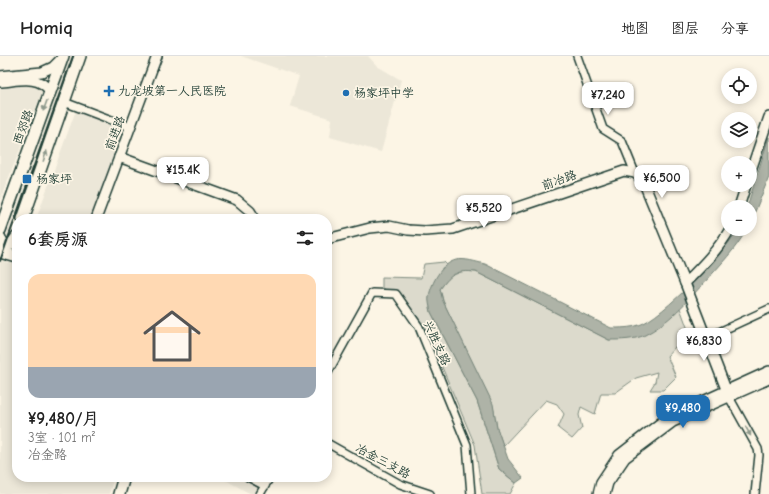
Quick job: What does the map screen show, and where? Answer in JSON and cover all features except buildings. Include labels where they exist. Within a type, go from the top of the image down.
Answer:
[{"type":"main road","name":"西郊路","points":[[0,233],[63,56]]},
{"type":"main road","points":[[26,214],[80,56]]},
{"type":"main road","points":[[0,233],[1,242],[7,245],[12,244]]},
{"type":"main road","points":[[0,252],[12,256]]},
{"type":"main road","points":[[119,494],[123,482]]},
{"type":"street","points":[[0,76],[42,72],[53,67],[63,56]]},
{"type":"street","name":"前进路","points":[[98,214],[157,56]]},
{"type":"street","points":[[577,56],[603,129],[622,141],[635,173],[642,181],[667,238],[728,394],[758,449],[759,455],[755,494]]},
{"type":"street","points":[[0,82],[33,80],[46,85],[50,91]]},
{"type":"street","points":[[64,102],[130,127]]},
{"type":"street","points":[[756,156],[769,117]]},
{"type":"street","points":[[119,156],[237,200],[252,214]]},
{"type":"street","name":"前冶路","points":[[332,238],[370,228],[389,226],[408,230],[425,231],[454,228],[624,171],[635,173]]},
{"type":"street","points":[[685,283],[706,262],[726,236]]},
{"type":"street","name":"兴胜支路","points":[[332,365],[372,293],[396,294],[419,328],[468,445],[471,494]]},
{"type":"street","points":[[706,338],[769,309]]},
{"type":"street","points":[[605,494],[608,483],[625,458],[673,422],[769,371]]},
{"type":"street","points":[[598,494],[601,482],[619,455],[641,436],[668,417],[769,379]]},
{"type":"street","name":"冶金三支路","points":[[332,446],[400,484],[430,494]]},
{"type":"street","points":[[257,482],[265,486]]},
{"type":"street","points":[[260,494],[267,482]]},
{"type":"shaded area","name":"杨家坪中学","points":[[241,56],[368,56],[377,66],[401,80],[381,152],[330,137],[332,119],[290,106],[299,76]]},
{"type":"shaded area","points":[[33,84],[43,91],[0,200],[0,87]]},
{"type":"shaded area","points":[[76,110],[127,129],[95,214],[38,214]]},
{"type":"shaded area","points":[[769,137],[769,177],[757,207],[757,200],[749,200],[752,192],[757,192],[757,175]]},
{"type":"shaded area","points":[[733,236],[742,236],[728,257],[684,304],[670,318],[654,330],[641,337],[632,339],[609,340],[476,272],[459,272],[448,279],[440,289],[443,301],[493,404],[497,428],[508,459],[523,478],[516,483],[499,469],[477,401],[431,312],[429,296],[432,285],[438,274],[446,265],[456,260],[470,260],[485,264],[611,328],[629,327],[639,325],[649,320],[677,298],[708,267]]},
{"type":"shaded area","points":[[0,260],[12,264],[12,482],[113,482],[109,494],[0,494]]},
{"type":"shaded area","points":[[444,262],[447,265],[442,268],[431,312],[477,401],[499,469],[516,483],[510,494],[482,494],[475,445],[425,327],[399,291],[382,289],[382,277],[421,278],[424,264]]},
{"type":"shaded area","points":[[463,271],[476,272],[609,340],[644,335],[680,308],[690,335],[676,346],[667,356],[676,377],[663,390],[650,390],[655,382],[657,372],[636,378],[615,393],[601,393],[595,414],[581,407],[579,415],[582,428],[572,439],[558,428],[564,414],[557,404],[546,400],[503,446],[497,428],[493,406],[443,301],[440,289],[449,277]]},
{"type":"shaded area","points":[[229,482],[260,482],[254,494],[251,494]]},
{"type":"railway","points":[[17,214],[73,56]]},
{"type":"railway","points":[[0,261],[12,227]]},
{"type":"place","name":"九龙坡第一人民医院","points":[[109,91]]},
{"type":"place","name":"杨家坪中学","points":[[346,93]]},
{"type":"place","name":"杨家坪","points":[[27,179]]}]
